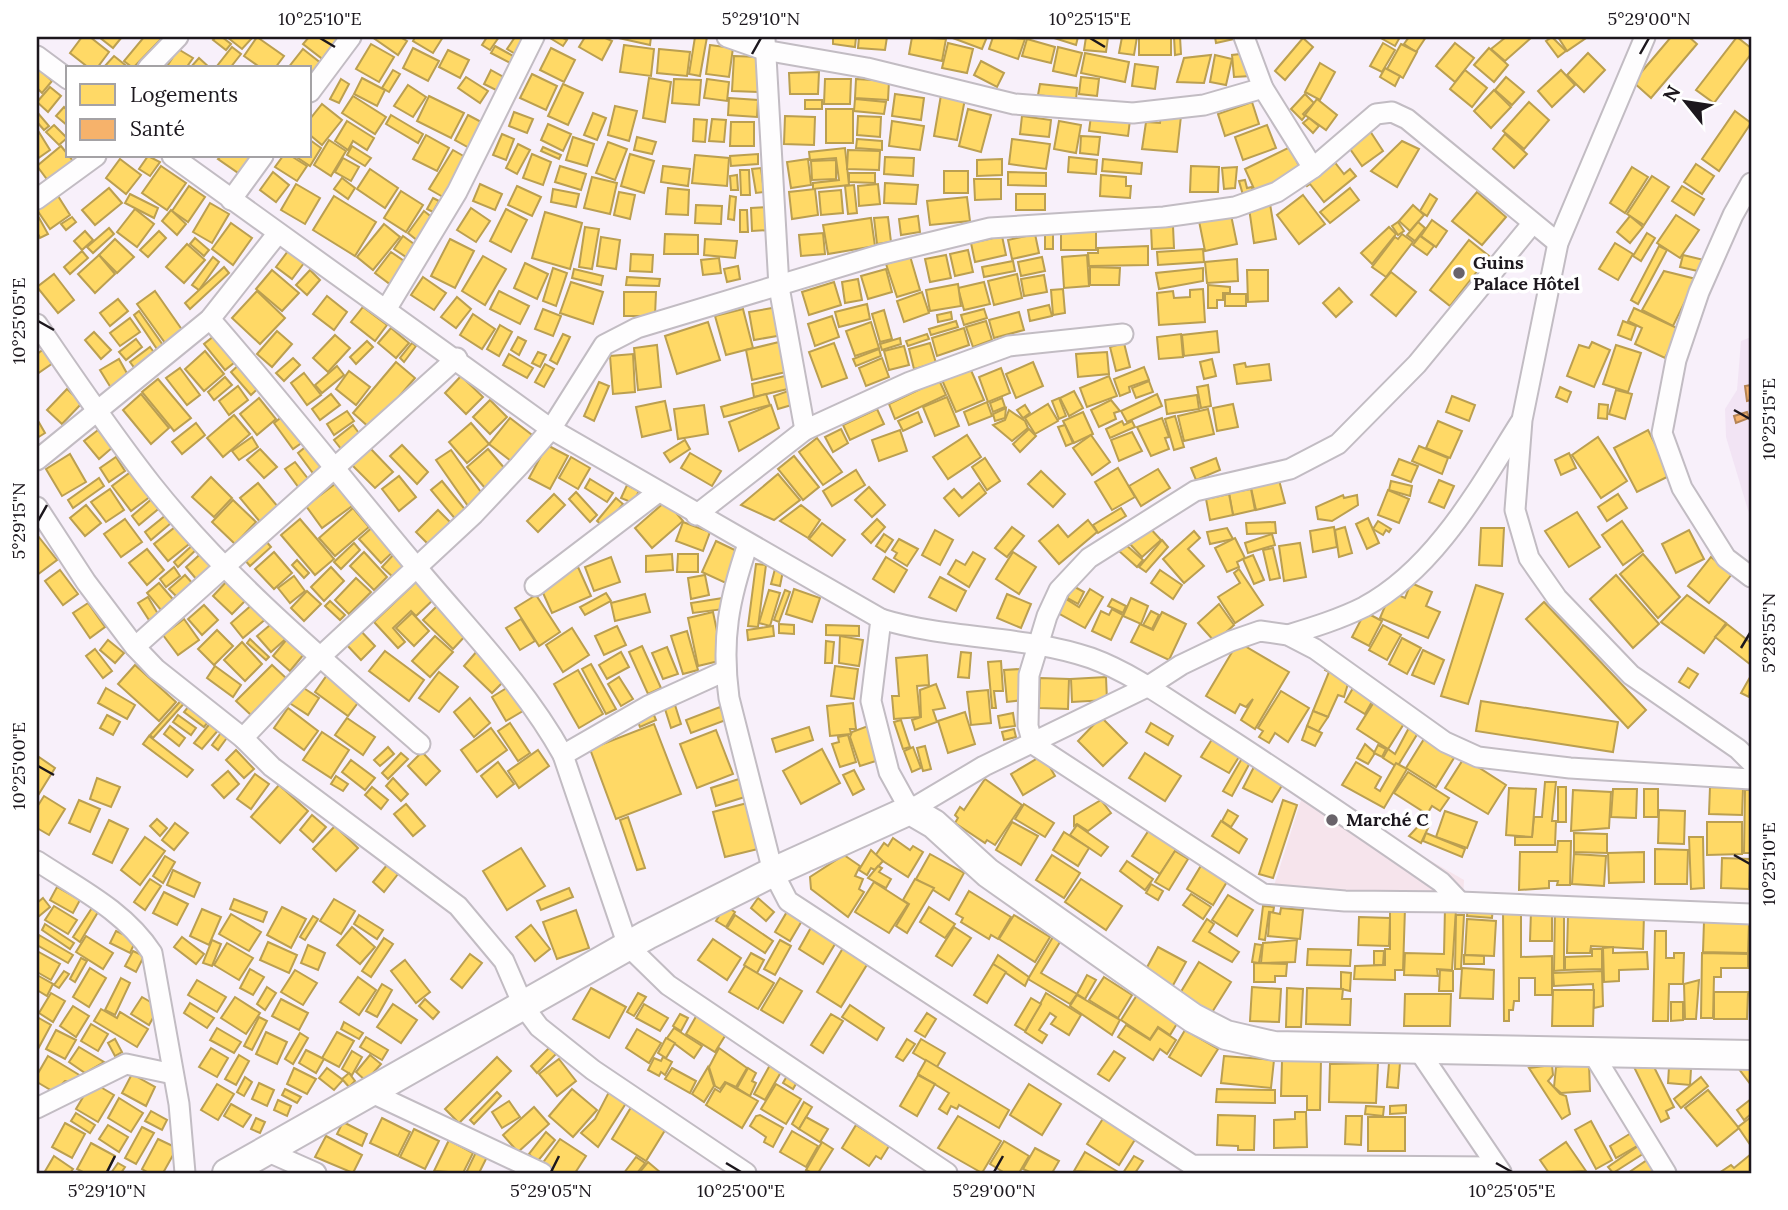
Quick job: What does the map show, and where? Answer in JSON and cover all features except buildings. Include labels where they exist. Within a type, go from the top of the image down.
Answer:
[{"type":"street","points":[[150,66],[178,37]]},
{"type":"street","points":[[312,89],[351,37]]},
{"type":"street","points":[[387,308],[457,192],[534,37]]},
{"type":"street","points":[[727,37],[764,43],[1014,104],[1133,113],[1204,105],[1263,88]]},
{"type":"street","points":[[1244,37],[1263,88],[1313,168]]},
{"type":"street","points":[[1645,37],[1558,243],[1522,420],[1515,510],[1529,558],[1557,598],[1631,675],[1738,748],[1751,762]]},
{"type":"street","points":[[764,43],[779,287],[805,430]]},
{"type":"street","points":[[37,56],[66,78]]},
{"type":"street","points":[[243,737],[319,657],[474,514],[551,429],[604,345],[637,328],[879,255],[990,228],[1164,217],[1235,207],[1277,192],[1313,168],[1376,114],[1392,112],[1407,119],[1558,243]]},
{"type":"street","points":[[37,199],[93,158]]},
{"type":"street","points":[[175,158],[457,358],[551,429],[657,493],[881,619],[912,629],[1040,647],[1091,659],[1147,687],[1275,768],[1398,852],[1441,882],[1460,902]]},
{"type":"street","points":[[231,200],[262,158]]},
{"type":"street","points":[[1751,183],[1733,215],[1699,292],[1676,360],[1662,433],[1682,488],[1726,558],[1751,577]]},
{"type":"street","points":[[1532,224],[1417,364],[1338,444],[1290,469],[1195,491],[1089,558],[1059,590],[1047,616],[1040,647],[1029,674],[1028,726],[1033,744],[1263,894],[1345,901],[1460,902],[1751,914]]},
{"type":"street","points":[[37,460],[210,319],[278,233]]},
{"type":"street","points":[[210,319],[279,397],[415,566],[513,678],[563,755],[628,946],[668,985],[947,1173]]},
{"type":"street","points":[[37,324],[153,486],[226,567],[319,657],[420,744]]},
{"type":"street","points":[[696,515],[805,430],[910,382],[1009,346],[1123,334]]},
{"type":"street","points":[[135,647],[457,358]]},
{"type":"street","points":[[1288,635],[1366,606],[1397,583],[1433,548],[1477,491],[1522,420]]},
{"type":"street","points":[[535,586],[657,493]]},
{"type":"street","points":[[37,507],[86,582],[135,647],[156,669],[243,737],[272,767],[458,906],[504,961],[524,1007],[539,1027],[593,1070],[746,1173]]},
{"type":"street","points":[[748,544],[730,595],[725,639],[725,671],[729,698],[772,872],[788,901],[1192,1165],[1499,1170]]},
{"type":"street","points":[[881,619],[871,701],[889,772],[910,810],[934,824],[988,873],[1193,1018],[1226,1035],[1274,1046],[1419,1051],[1751,1055]]},
{"type":"street","points":[[227,1173],[628,946],[772,872],[910,810],[984,766],[1147,687],[1181,665],[1231,641],[1260,631],[1288,635],[1334,662],[1445,742],[1478,757],[1570,768],[1751,779]]},
{"type":"street","points":[[563,755],[648,706],[725,671]]},
{"type":"street","points":[[37,861],[125,921],[140,934],[152,953],[173,1074],[185,1173]]},
{"type":"street","points":[[1419,1051],[1499,1170]]},
{"type":"street","points":[[1592,1052],[1666,1173]]},
{"type":"street","points":[[37,1108],[126,1064],[173,1074]]},
{"type":"street","points":[[372,1093],[542,1173]]},
{"type":"street","points":[[264,1150],[316,1173]]},
{"type":"shaded area","points":[[1751,337],[1751,520],[1726,437],[1725,409],[1737,390],[1741,341]]},
{"type":"shaded area","name":"Marché C","points":[[1308,778],[1419,854],[1464,880],[1463,899],[1272,892]]},
{"type":"place","name":"Guins Palace Hôtel","points":[[1459,273]]},
{"type":"place","name":"Marché C","points":[[1332,820]]}]
